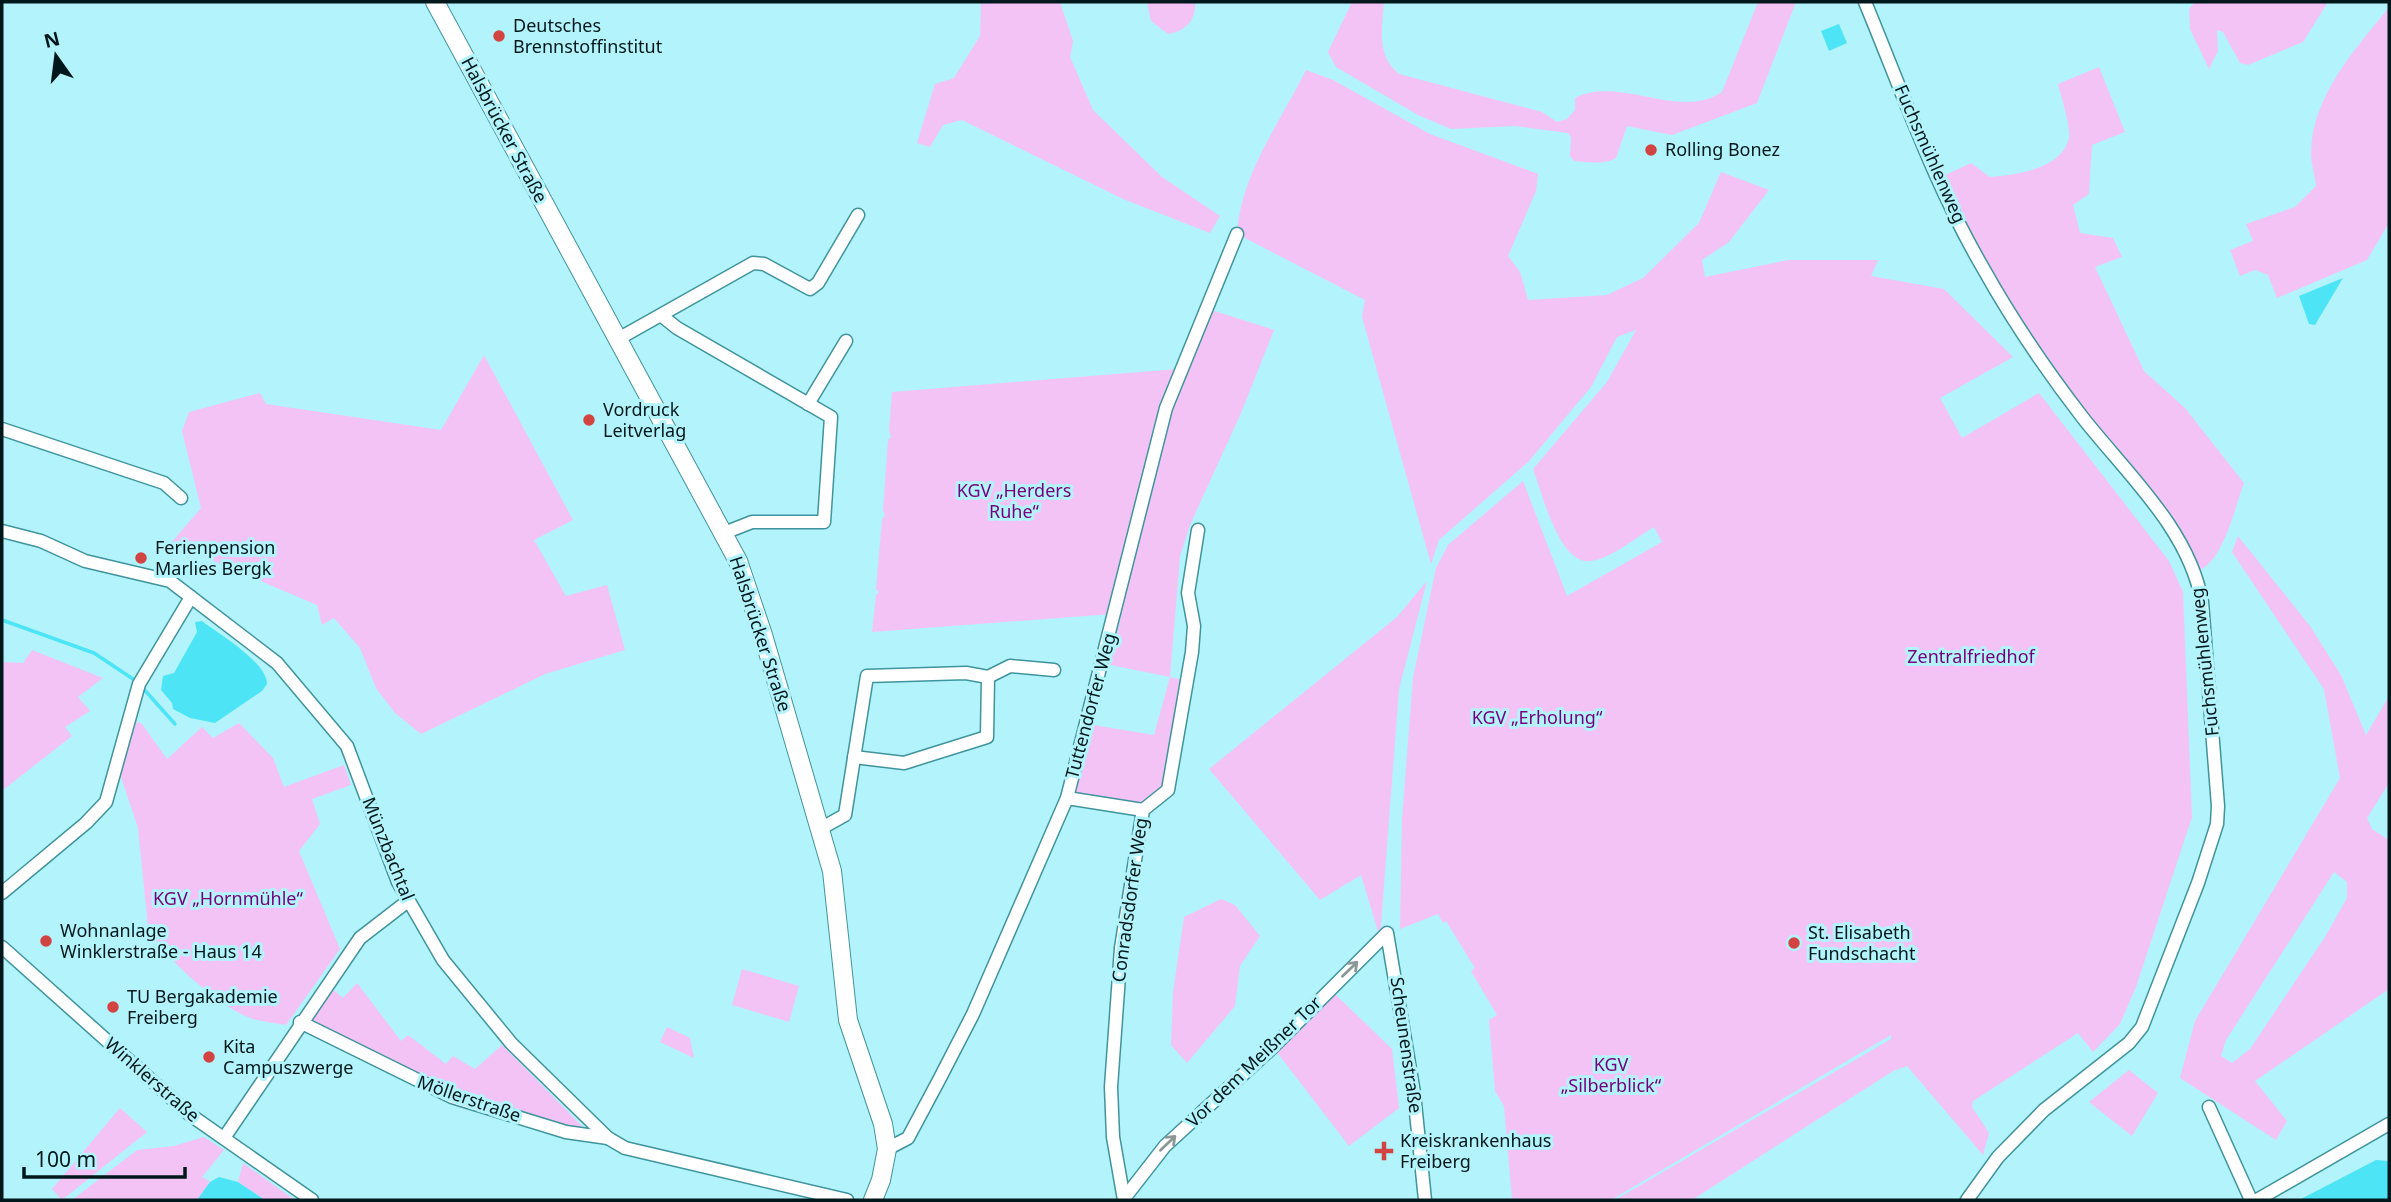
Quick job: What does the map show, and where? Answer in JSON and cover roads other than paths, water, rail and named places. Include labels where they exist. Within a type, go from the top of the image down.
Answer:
[{"type":"main road","name":"Halsbrücker Straße","points":[[435,2],[738,561],[763,635],[832,871],[848,1020],[883,1124],[887,1149],[881,1180],[873,1200]]},
{"type":"street","name":"Fuchsmühlenweg","points":[[1864,2],[1910,113],[1982,267],[2055,379],[2180,543],[2199,585],[2203,615],[2218,806],[2217,824],[2159,987],[2142,1027],[2129,1044],[2044,1110],[1994,1162],[1967,1200]]},
{"type":"street","points":[[618,340],[753,262],[764,264],[810,289],[818,283],[858,215]]},
{"type":"street","name":"Tuttendorfer Weg","points":[[887,1149],[908,1138],[973,1014],[1067,798],[1166,408],[1237,234]]},
{"type":"street","points":[[662,316],[677,328],[831,418],[824,522],[752,522],[724,533]]},
{"type":"street","points":[[808,404],[846,341]]},
{"type":"street","points":[[2,429],[164,483],[181,498]]},
{"type":"street","name":"Conradsdorfer Weg","points":[[1125,1198],[1113,1137],[1111,1087],[1121,948],[1143,810],[1168,790],[1192,652],[1194,626],[1188,593],[1198,530]]},
{"type":"street","name":"Münzbachtal","points":[[2,531],[41,541],[85,561],[159,577],[191,597],[268,655],[341,737],[351,754],[408,901],[443,960],[478,1006],[608,1138],[625,1148],[847,1200]]},
{"type":"street","points":[[2,893],[86,823],[106,802],[136,693],[191,597]]},
{"type":"street","points":[[821,829],[845,815],[867,676],[966,673],[988,677],[1010,666],[1054,670]]},
{"type":"street","points":[[854,757],[904,763],[987,737],[988,677]]},
{"type":"street","points":[[1067,798],[1143,810]]},
{"type":"street","points":[[224,1138],[300,1021],[360,938],[408,901]]},
{"type":"street","name":"Vor dem Meißner Tor","points":[[1125,1198],[1165,1146],[1273,1047],[1387,933]]},
{"type":"street","name":"Scheunenstraße","points":[[1387,933],[1414,1093],[1425,1200]]},
{"type":"street","name":"Winklerstraße","points":[[2,947],[189,1114],[312,1200]]},
{"type":"street","name":"Möllerstraße","points":[[300,1021],[452,1097],[566,1132],[608,1138]]},
{"type":"street","points":[[2208,1107],[2251,1200]]},
{"type":"street","points":[[2257,1200],[2389,1124]]},
{"type":"water","points":[[1839,24],[1847,43],[1829,51],[1821,31]]},
{"type":"water","points":[[2343,278],[2315,325],[2309,324],[2299,296]]},
{"type":"water","points":[[202,621],[251,658],[265,676],[267,684],[262,691],[215,723],[190,718],[173,709],[172,703],[161,690],[163,676],[174,673],[197,632],[195,622]]},
{"type":"water","points":[[2376,1160],[2389,1161],[2389,1200],[2299,1200]]},
{"type":"water","points":[[219,1177],[238,1182],[265,1200],[197,1200],[210,1182]]},
{"type":"waterway","points":[[2,620],[94,653],[136,681]]},
{"type":"waterway","points":[[141,686],[175,724]]},
{"type":"place","name":"Deutsches Brennstoffinstitut","points":[[499,36]]},
{"type":"place","name":"Rolling Bonez","points":[[1651,150]]},
{"type":"place","name":"Vordruck Leitverlag","points":[[589,420]]},
{"type":"place","name":"Ferienpension Marlies Bergk","points":[[141,558]]},
{"type":"place","name":"Wohnanlage Winklerstraße - Haus 14","points":[[46,941]]},
{"type":"place","name":"St. Elisabeth Fundschacht","points":[[1794,943]]},
{"type":"place","name":"TU Bergakademie Freiberg","points":[[113,1007]]},
{"type":"place","name":"Kita Campuszwerge","points":[[209,1057]]},
{"type":"place","name":"Kreiskrankenhaus Freiberg","points":[[1384,1151]]},
{"type":"park label","name":"KGV „Herders Ruhe“","points":[[1014,501]]},
{"type":"park label","name":"Zentralfriedhof","points":[[1971,657]]},
{"type":"park label","name":"KGV „Erholung“","points":[[1537,718]]},
{"type":"park label","name":"KGV „Hornmühle“","points":[[228,899]]},
{"type":"park label","name":"KGV „Silberblick“","points":[[1611,1075]]}]
